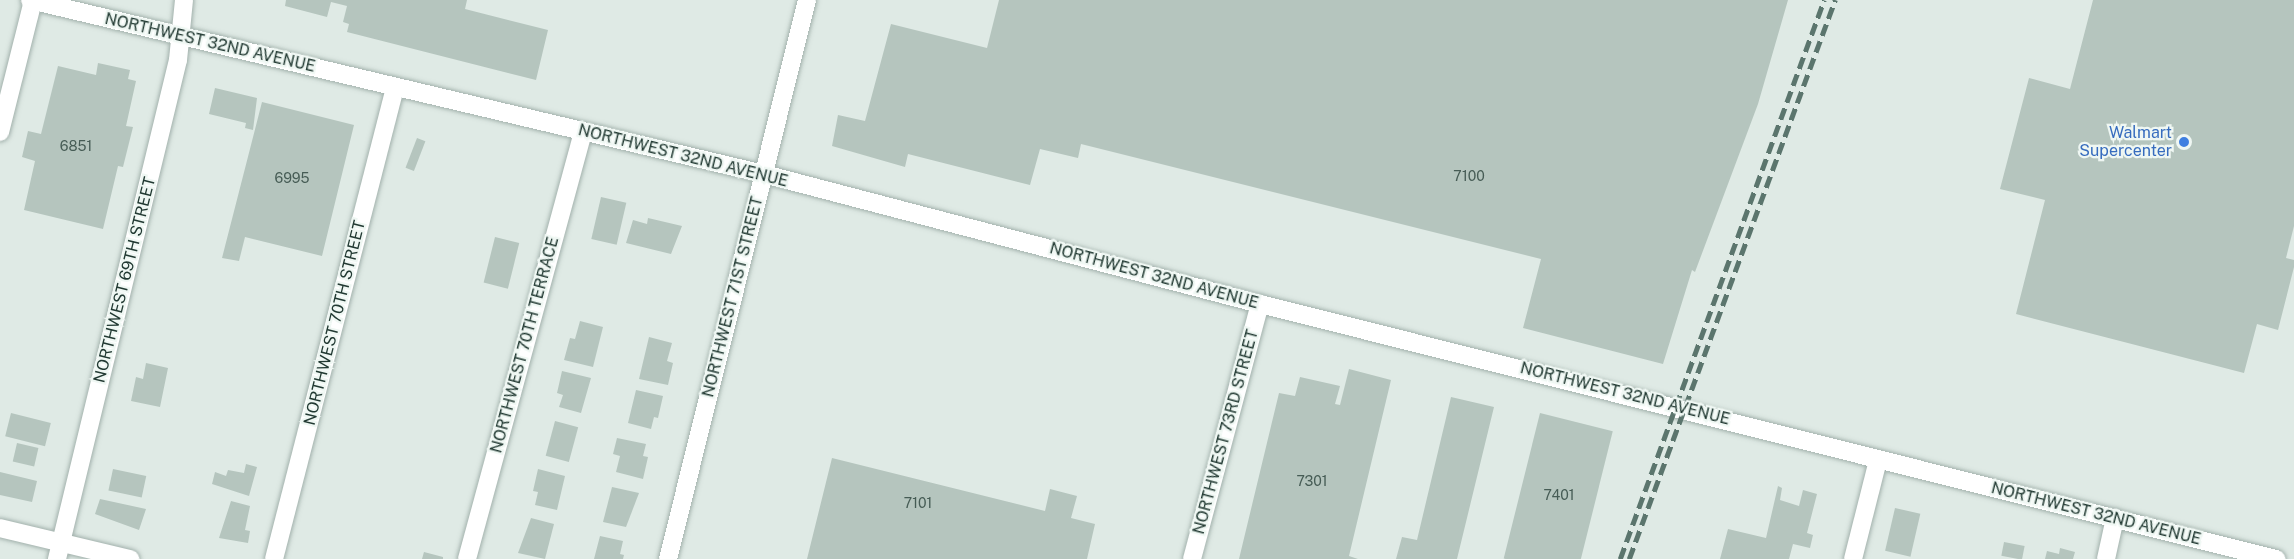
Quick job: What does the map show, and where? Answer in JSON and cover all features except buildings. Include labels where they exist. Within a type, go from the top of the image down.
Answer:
[{"type":"street","name":"NORTHWEST 32ND AVENUE","points":[[32,0],[764,174],[1260,304],[2276,559]]},
{"type":"street","points":[[0,132],[32,0]]},
{"type":"street","name":"NORTHWEST 69TH STREET","points":[[59,551],[178,60],[184,0]]},
{"type":"street","name":"NORTHWEST 71ST STREET","points":[[668,559],[807,0]]},
{"type":"street","name":"NORTHWEST 70TH STREET","points":[[274,559],[395,87]]},
{"type":"street","name":"NORTHWEST 70TH TERRACE","points":[[467,559],[583,132]]},
{"type":"street","name":"NORTHWEST 73RD STREET","points":[[1192,559],[1260,304]]},
{"type":"street","points":[[1853,559],[1878,460]]},
{"type":"street","points":[[2106,559],[2115,518]]},
{"type":"street","points":[[0,528],[59,551],[130,559]]},
{"type":"railway","points":[[1620,559],[1824,0]]},
{"type":"railway","points":[[1629,559],[1835,0]]},
{"type":"place","name":"Walmart Supercenter","points":[[2184,142]]}]
